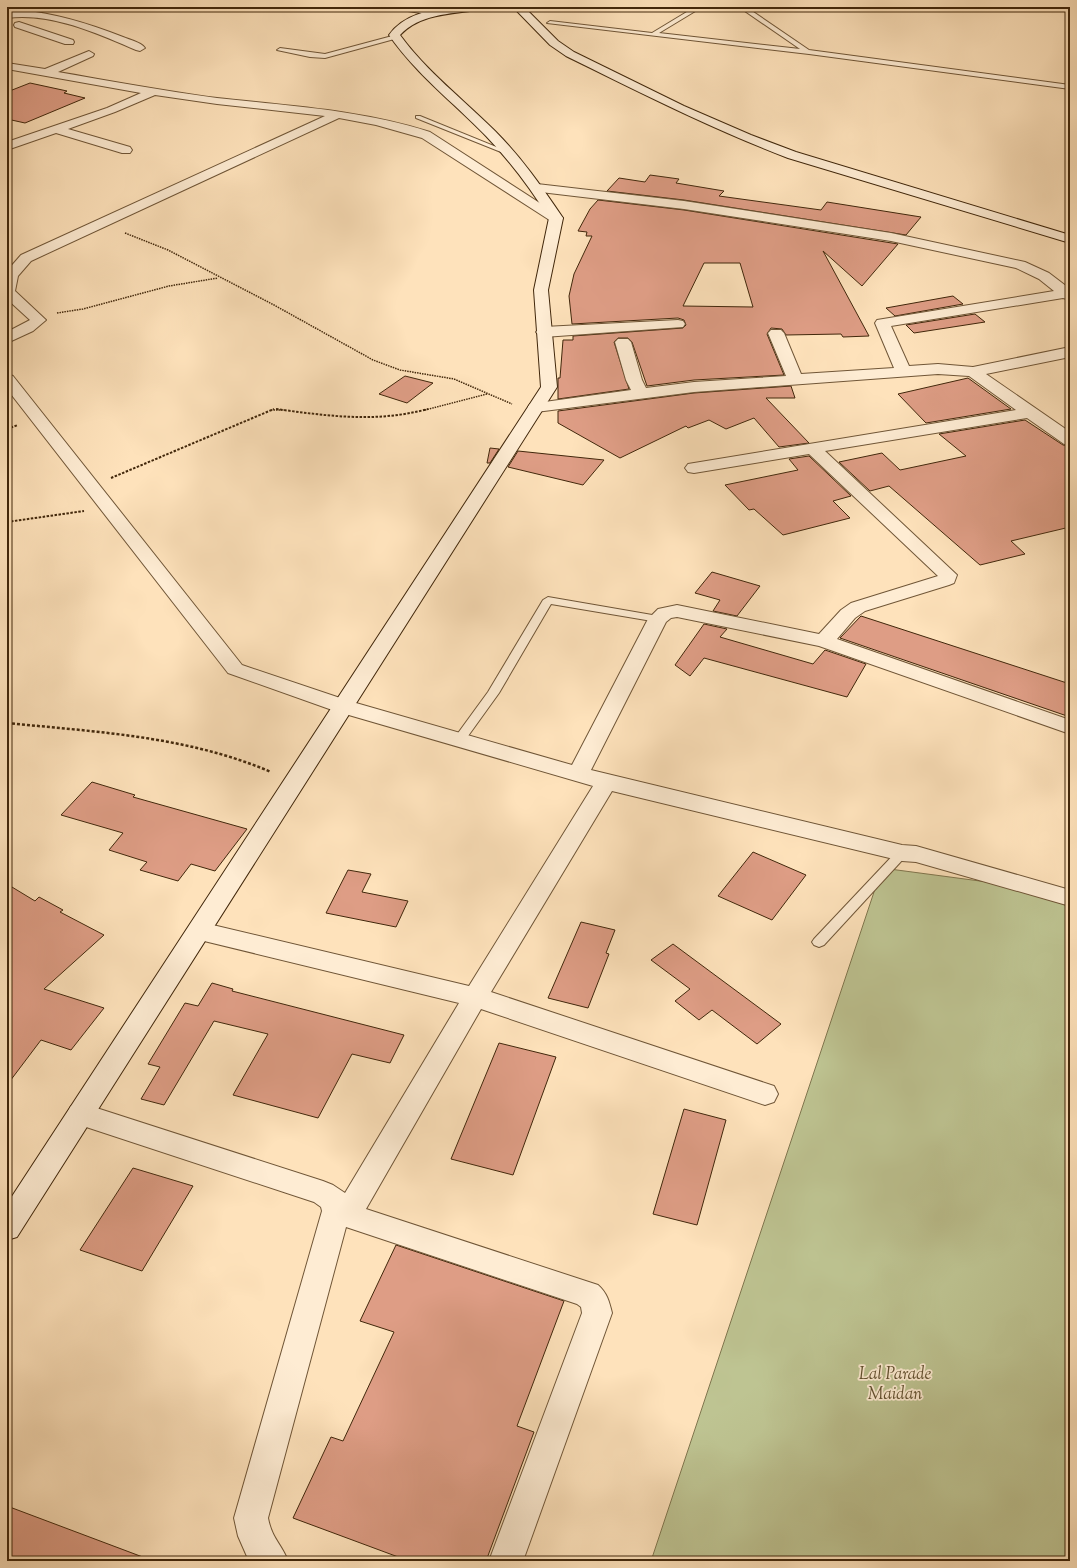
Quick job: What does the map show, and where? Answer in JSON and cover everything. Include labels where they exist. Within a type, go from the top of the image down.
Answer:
[{"type":"street","points":[[7,1228],[200,931],[342,706],[549,387],[541,290],[556,218],[537,188],[508,153],[491,134],[409,55],[394,35],[402,25],[414,19],[443,10],[477,7]]},
{"type":"street","points":[[518,7],[554,43],[570,54],[622,81],[747,138],[798,157],[1070,239]]},
{"type":"street","points":[[542,11],[550,23],[582,51],[753,132],[857,167],[1070,230]]},
{"type":"street","points":[[7,15],[23,13],[56,20],[122,40],[140,48]]},
{"type":"street","points":[[7,21],[69,42]]},
{"type":"street","points":[[46,73],[89,54]]},
{"type":"street","points":[[7,66],[151,93],[337,115],[402,126],[426,135],[556,218]]},
{"type":"street","points":[[7,146],[111,110],[151,93]]},
{"type":"street","points":[[18,333],[39,320],[8,292],[11,275],[26,258],[337,115]]},
{"type":"street","points":[[56,129],[126,150]]},
{"type":"street","points":[[537,188],[684,205],[891,237],[1020,265],[1044,276],[1068,294]]},
{"type":"street","points":[[903,371],[882,323],[1068,294]]},
{"type":"street","points":[[544,332],[592,331],[646,325],[678,324]]},
{"type":"street","points":[[776,332],[795,379]]},
{"type":"street","points":[[623,342],[634,380],[641,393]]},
{"type":"street","points":[[535,409],[641,393],[694,387],[938,369],[973,372],[1070,352]]},
{"type":"street","points":[[973,372],[1070,440]]},
{"type":"street","points":[[7,379],[236,669],[342,706],[606,782],[902,853],[916,854],[1070,898]]},
{"type":"street","points":[[694,468],[1032,412]]},
{"type":"street","points":[[812,448],[948,575],[947,579],[942,581],[858,607],[848,614],[824,641]]},
{"type":"street","points":[[578,774],[658,619],[665,613],[677,611],[824,641],[1070,727]]},
{"type":"street","points":[[271,1561],[264,1554],[254,1536],[251,1518],[342,1213],[476,997],[606,782]]},
{"type":"street","points":[[200,931],[476,997],[765,1094]]},
{"type":"street","points":[[81,1114],[323,1193],[334,1200],[342,1213],[587,1294],[594,1300],[597,1313],[506,1561]]},
{"type":"lane","points":[[385,7],[443,10]]},
{"type":"lane","points":[[654,34],[699,7]]},
{"type":"lane","points":[[742,7],[808,52]]},
{"type":"lane","points":[[550,23],[808,52],[1070,87]]},
{"type":"lane","points":[[280,50],[325,56],[396,37]]},
{"type":"lane","points":[[418,117],[508,153]]},
{"type":"lane","points":[[459,740],[493,693],[548,600],[658,619]]},
{"type":"lane","points":[[820,942],[902,853]]},
{"type":"path","points":[[102,223],[162,248],[274,305],[386,366],[400,370],[454,379],[487,394],[535,409]]},
{"type":"path","points":[[32,314],[72,311],[163,288],[219,278]]},
{"type":"path","points":[[91,486],[269,410],[279,409],[348,418],[377,418],[406,415],[487,394]]},
{"type":"path","points":[[7,522],[108,507]]},
{"type":"path","points":[[7,723],[118,734],[179,744],[229,755],[294,781]]},
{"type":"green space","name":"Lal Parade Maidan","points":[[882,868],[1070,893],[1070,1561],[651,1561]]},
{"type":"building","points":[[30,83],[67,91],[64,93],[85,98],[25,123],[7,119],[7,92]]},
{"type":"building","points":[[650,175],[679,179],[676,183],[724,191],[719,196],[821,210],[827,202],[921,217],[906,235],[684,200],[607,191],[619,178],[645,182]]},
{"type":"building","points":[[598,200],[684,210],[898,244],[862,286],[823,251],[869,336],[843,337],[841,334],[786,335],[782,329],[771,328],[767,334],[784,375],[694,380],[647,386],[632,342],[628,338],[618,338],[614,342],[629,389],[558,399],[558,378],[560,378],[563,340],[573,340],[573,336],[683,328],[686,325],[684,320],[678,318],[572,324],[569,296],[574,274],[592,236],[586,236],[587,232],[578,231],[590,209]],"holes":[[[704,263],[740,263],[753,307],[683,306]]]},
{"type":"building","points":[[953,296],[963,304],[895,316],[886,308]]},
{"type":"building","points":[[975,314],[985,322],[914,333],[906,325]]},
{"type":"building","points":[[405,376],[433,383],[407,403],[379,394]]},
{"type":"building","points":[[968,378],[1011,409],[926,423],[898,394]]},
{"type":"building","points":[[791,386],[795,398],[766,398],[809,443],[779,447],[754,418],[726,429],[709,420],[688,428],[686,426],[620,458],[558,423],[558,411],[694,393]]},
{"type":"building","points":[[1025,420],[1063,445],[1070,446],[1070,527],[1011,541],[1025,554],[980,565],[889,486],[870,491],[839,462],[882,453],[900,470],[966,456],[939,434]]},
{"type":"building","points":[[490,448],[499,449],[490,463],[487,463]]},
{"type":"building","points":[[518,451],[604,460],[583,485],[508,467]]},
{"type":"building","points":[[809,456],[851,496],[833,501],[850,518],[783,535],[754,509],[749,510],[725,485],[798,470],[789,459]]},
{"type":"building","points":[[712,572],[760,586],[737,616],[713,611],[720,600],[695,593]]},
{"type":"building","points":[[861,616],[1070,684],[1070,717],[840,638]]},
{"type":"building","points":[[704,624],[727,629],[720,637],[813,664],[825,650],[866,664],[847,697],[704,658],[690,676],[675,665]]},
{"type":"building","points":[[92,782],[135,795],[133,797],[247,829],[215,871],[191,864],[178,881],[140,870],[147,862],[109,850],[123,833],[61,815]]},
{"type":"building","points":[[753,852],[806,875],[772,920],[718,896]]},
{"type":"building","points":[[348,870],[371,874],[362,892],[408,901],[396,927],[326,913]]},
{"type":"building","points":[[7,884],[35,901],[39,897],[63,910],[60,912],[104,935],[44,989],[104,1008],[71,1050],[41,1040],[7,1085]]},
{"type":"building","points":[[581,922],[615,930],[606,953],[609,954],[588,1008],[548,998]]},
{"type":"building","points":[[673,944],[781,1024],[757,1044],[712,1010],[699,1020],[675,1001],[690,989],[651,960]]},
{"type":"building","points":[[212,983],[233,989],[232,991],[404,1035],[390,1063],[352,1054],[318,1118],[233,1095],[268,1034],[214,1021],[164,1105],[141,1099],[160,1067],[148,1064],[185,1003],[198,1006]]},
{"type":"building","points":[[499,1043],[556,1057],[513,1175],[451,1159]]},
{"type":"building","points":[[684,1109],[726,1120],[697,1225],[653,1214]]},
{"type":"building","points":[[133,1168],[193,1186],[142,1271],[80,1250]]},
{"type":"building","points":[[396,1245],[564,1301],[517,1426],[534,1432],[486,1561],[409,1561],[293,1518],[331,1437],[343,1441],[394,1332],[360,1321]]},
{"type":"building","points":[[7,1506],[148,1559],[147,1561],[7,1561]]}]
